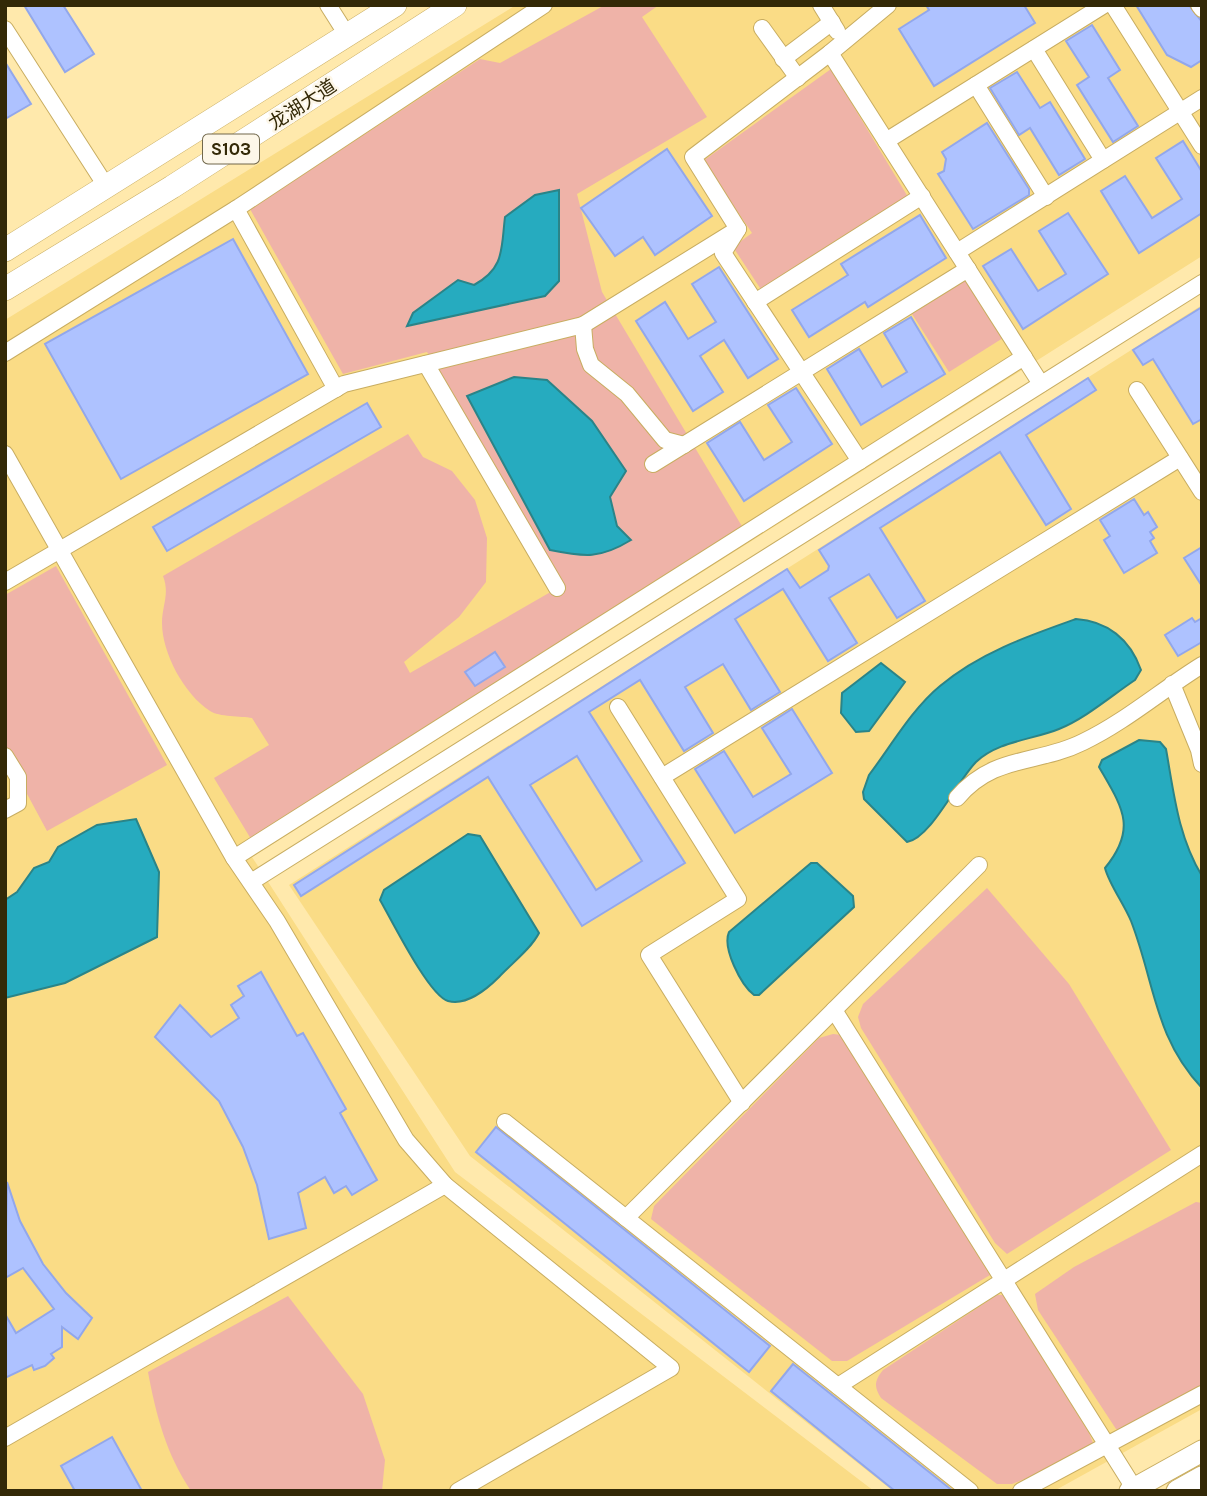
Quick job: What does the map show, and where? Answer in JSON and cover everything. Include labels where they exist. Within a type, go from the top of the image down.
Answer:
[{"type":"highway","name":"龙湖大道","points":[[5,250],[395,5]]},
{"type":"highway","name":"龙湖大道","points":[[5,289],[172,187],[455,5]]},
{"type":"main road","points":[[1132,1490],[1202,1451]]},
{"type":"main road","points":[[1177,1491],[1202,1477]]},
{"type":"street","points":[[328,5],[347,35]]},
{"type":"street","points":[[5,353],[236,209],[544,5]]},
{"type":"street","points":[[821,5],[844,42]]},
{"type":"street","points":[[738,229],[693,157],[798,78],[888,5]]},
{"type":"street","points":[[886,141],[1104,5]]},
{"type":"street","points":[[1113,5],[1202,146]]},
{"type":"street","points":[[783,59],[832,22]]},
{"type":"street","points":[[762,28],[798,78]]},
{"type":"street","points":[[5,29],[106,186]]},
{"type":"street","points":[[1034,49],[1103,160]]},
{"type":"street","points":[[830,53],[1041,384]]},
{"type":"street","points":[[975,85],[1046,197]]},
{"type":"street","points":[[957,252],[1202,98]]},
{"type":"street","points":[[755,302],[922,196]]},
{"type":"street","points":[[236,209],[336,389]]},
{"type":"street","points":[[738,229],[723,253],[860,461]]},
{"type":"street","points":[[5,582],[344,384],[583,325],[738,229]]},
{"type":"street","points":[[653,464],[968,269]]},
{"type":"street","points":[[251,882],[1202,283]]},
{"type":"street","points":[[583,325],[585,349],[591,365],[627,394],[665,440],[684,445]]},
{"type":"street","points":[[234,858],[1024,356]]},
{"type":"street","points":[[426,364],[556,588]]},
{"type":"street","points":[[1137,390],[1202,492]]},
{"type":"street","points":[[5,454],[61,548],[234,858],[277,921],[406,1140],[445,1185],[671,1368],[458,1491]]},
{"type":"street","points":[[662,777],[1180,458]]},
{"type":"street","points":[[957,798],[984,773],[1016,760],[1056,752],[1084,742],[1202,665]]},
{"type":"street","points":[[1172,684],[1199,750],[1202,764]]},
{"type":"street","points":[[618,707],[738,899],[649,955],[742,1103]]},
{"type":"street","points":[[5,756],[18,777],[18,803],[5,810]]},
{"type":"street","points":[[626,1218],[979,865]]},
{"type":"street","points":[[834,1010],[1106,1444],[1132,1490]]},
{"type":"street","points":[[505,1122],[970,1491]]},
{"type":"street","points":[[838,1386],[1202,1154]]},
{"type":"street","points":[[5,1438],[445,1185]]},
{"type":"street","points":[[1021,1491],[1202,1394]]},
{"type":"shaded area","points":[[516,5],[1202,5],[1202,256],[252,857],[455,1172],[874,1491],[5,1491],[5,320]]},
{"type":"shaded area","points":[[605,5],[659,5],[642,17],[707,117],[577,194],[602,292],[743,528],[251,839],[214,778],[269,745],[252,718],[214,713],[200,704],[183,684],[170,660],[163,635],[162,617],[166,588],[163,576],[408,434],[423,457],[452,471],[475,500],[487,538],[486,582],[459,617],[404,662],[410,673],[561,586],[427,352],[343,374],[250,209],[480,59],[500,63]]},
{"type":"shaded area","points":[[831,69],[908,197],[762,291],[733,247],[752,233],[703,161]]},
{"type":"shaded area","points":[[966,279],[1003,338],[949,372],[912,314]]},
{"type":"shaded area","points":[[1202,305],[1202,1409],[1054,1491],[893,1491],[470,1156],[289,885]]},
{"type":"shaded area","points":[[56,566],[167,765],[47,831],[5,753],[5,595]]},
{"type":"shaded area","points":[[987,888],[1069,984],[1171,1150],[1007,1254],[995,1243],[861,1028],[858,1017],[863,1004]]},
{"type":"shaded area","points":[[833,1034],[842,1035],[990,1275],[847,1361],[832,1361],[651,1219],[654,1206],[819,1038]]},
{"type":"shaded area","points":[[1196,1202],[1202,1203],[1202,1388],[1125,1431],[1116,1429],[1038,1310],[1035,1294],[1074,1267]]},
{"type":"shaded area","points":[[997,1295],[1004,1295],[1094,1445],[1086,1454],[1012,1484],[997,1484],[881,1398],[876,1387],[883,1370]]},
{"type":"shaded area","points":[[288,1296],[363,1394],[385,1460],[382,1491],[191,1491],[163,1434],[148,1372]]},
{"type":"water","points":[[559,190],[559,281],[545,296],[407,326],[413,313],[458,280],[474,285],[484,279],[500,257],[505,217],[535,195]]},
{"type":"water","points":[[514,377],[547,380],[592,421],[626,471],[610,497],[617,526],[631,540],[610,551],[592,555],[550,550],[467,396]]},
{"type":"water","points":[[1076,619],[1098,623],[1124,641],[1141,670],[1135,680],[1069,724],[1049,733],[1005,745],[985,755],[976,762],[934,820],[916,838],[907,842],[864,799],[863,792],[869,775],[911,717],[940,686],[971,664],[1022,639]]},
{"type":"water","points":[[881,663],[905,682],[869,731],[856,732],[841,713],[842,693]]},
{"type":"water","points":[[1139,740],[1160,742],[1166,749],[1182,830],[1202,876],[1202,1088],[1186,1069],[1165,1029],[1131,921],[1105,868],[1115,854],[1124,829],[1120,806],[1099,767],[1102,760]]},
{"type":"water","points":[[136,819],[159,872],[157,937],[65,983],[5,998],[5,900],[17,892],[34,868],[49,862],[58,847],[97,825]]},
{"type":"water","points":[[468,834],[480,836],[539,933],[526,951],[488,987],[469,999],[455,1002],[440,996],[431,986],[380,900],[384,890]]},
{"type":"water","points":[[811,863],[817,863],[853,896],[854,907],[759,995],[754,995],[744,983],[730,956],[729,932]]},
{"type":"building","points":[[24,5],[63,5],[94,54],[65,72]]},
{"type":"building","points":[[926,5],[1024,5],[1035,23],[934,86],[899,29],[929,10]]},
{"type":"building","points":[[1136,5],[1189,5],[1202,22],[1202,60],[1191,67],[1167,55]]},
{"type":"building","points":[[1092,25],[1120,70],[1108,78],[1138,126],[1113,142],[1077,85],[1089,77],[1066,41]]},
{"type":"building","points":[[5,62],[31,104],[5,119]]},
{"type":"building","points":[[1017,72],[1040,108],[1050,102],[1085,159],[1059,175],[1030,128],[1019,135],[990,88]]},
{"type":"building","points":[[987,123],[1029,189],[1029,195],[973,229],[938,174],[944,171],[946,159],[942,152]]},
{"type":"building","points":[[1183,141],[1202,172],[1202,213],[1139,253],[1101,191],[1125,176],[1152,218],[1182,199],[1156,158]]},
{"type":"building","points":[[667,149],[712,216],[655,255],[643,237],[615,256],[581,208]]},
{"type":"building","points":[[1068,213],[1108,274],[1023,329],[983,266],[1011,249],[1038,291],[1066,274],[1039,231]]},
{"type":"building","points":[[920,215],[946,258],[868,307],[865,302],[809,337],[792,310],[848,275],[841,264]]},
{"type":"building","points":[[233,239],[308,374],[121,479],[45,344]]},
{"type":"building","points":[[719,267],[778,359],[748,378],[724,340],[700,356],[723,392],[693,411],[636,321],[665,302],[688,339],[716,322],[692,284]]},
{"type":"building","points":[[1202,307],[1202,419],[1193,424],[1153,359],[1143,365],[1133,350]]},
{"type":"building","points":[[911,317],[945,374],[861,425],[827,369],[859,349],[882,387],[907,372],[884,333]]},
{"type":"building","points":[[1088,378],[1096,390],[1026,435],[1071,509],[1046,525],[1000,452],[880,528],[925,601],[897,618],[869,574],[829,598],[857,643],[828,661],[783,589],[735,619],[780,692],[751,710],[723,664],[685,687],[713,733],[684,751],[640,680],[589,712],[685,863],[582,926],[488,777],[301,896],[294,885],[787,569],[800,588],[828,570],[829,566],[819,550]],"holes":[[[577,756],[642,861],[596,890],[530,785]]]},
{"type":"building","points":[[796,388],[832,444],[744,501],[707,443],[740,422],[764,460],[792,442],[768,405]]},
{"type":"building","points":[[367,403],[381,427],[167,551],[153,527]]},
{"type":"building","points":[[1134,499],[1144,515],[1148,512],[1157,527],[1150,532],[1154,538],[1150,541],[1157,553],[1124,573],[1104,540],[1110,536],[1100,520]]},
{"type":"building","points":[[1202,547],[1202,586],[1184,558]]},
{"type":"building","points":[[1192,618],[1195,622],[1202,618],[1202,642],[1178,656],[1165,635]]},
{"type":"building","points":[[495,652],[505,667],[475,686],[465,672]]},
{"type":"building","points":[[792,709],[832,773],[735,833],[695,769],[724,751],[753,797],[791,774],[762,728]]},
{"type":"building","points":[[261,972],[297,1036],[303,1033],[346,1109],[340,1113],[377,1180],[352,1195],[346,1186],[334,1193],[325,1177],[298,1193],[306,1228],[269,1239],[257,1185],[243,1147],[219,1101],[155,1037],[180,1005],[211,1037],[239,1018],[231,1005],[244,996],[238,986]]},
{"type":"building","points":[[496,1127],[770,1346],[749,1372],[476,1152]]},
{"type":"building","points":[[7,1182],[20,1221],[43,1264],[66,1293],[92,1318],[78,1339],[62,1327],[62,1347],[51,1354],[54,1358],[45,1366],[34,1370],[32,1365],[5,1378],[5,1314],[16,1333],[54,1309],[23,1268],[5,1278]]},
{"type":"building","points":[[793,1364],[953,1491],[895,1491],[771,1391]]},
{"type":"building","points":[[112,1437],[142,1491],[75,1491],[61,1466]]}]
